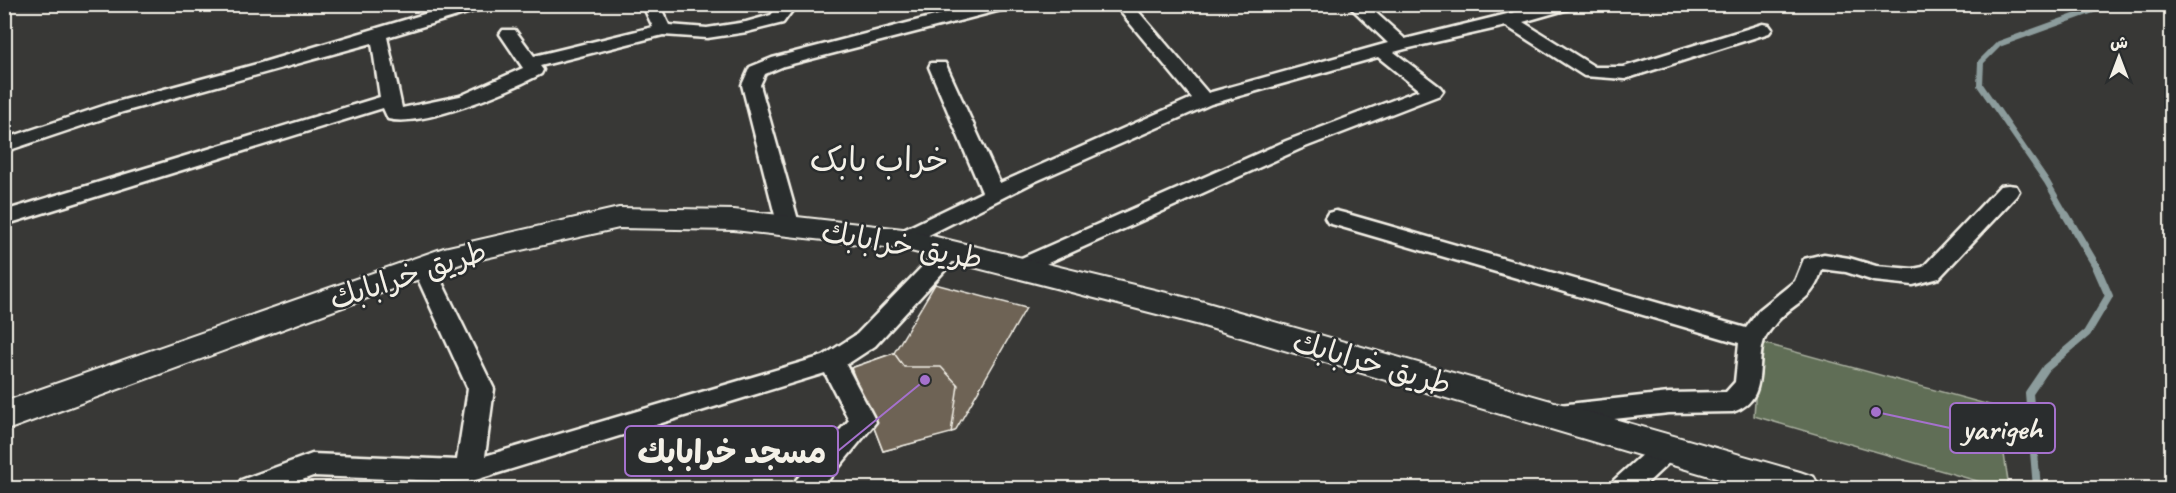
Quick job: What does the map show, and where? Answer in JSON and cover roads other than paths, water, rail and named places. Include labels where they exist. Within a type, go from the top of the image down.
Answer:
[{"type":"main road","name":"طريق خرابابك","points":[[4,417],[455,255],[619,218],[734,220],[903,239],[1204,314],[1800,489]]},
{"type":"street","points":[[4,146],[116,108],[478,4]]},
{"type":"street","points":[[650,4],[663,30]]},
{"type":"street","points":[[529,63],[663,30],[707,33],[747,27],[777,19],[789,4]]},
{"type":"street","points":[[789,226],[751,85],[757,71],[778,62],[1004,4]]},
{"type":"street","points":[[1122,4],[1204,100]]},
{"type":"street","points":[[1355,4],[1401,45]]},
{"type":"street","points":[[903,239],[994,194],[1204,100],[1401,45],[1509,21],[1566,4]]},
{"type":"street","points":[[1509,21],[1591,72],[1625,73],[1763,29]]},
{"type":"street","points":[[377,34],[381,43],[390,100],[395,116],[422,112],[509,85],[534,70],[509,34]]},
{"type":"street","points":[[1018,268],[1293,145],[1433,92],[1381,51]]},
{"type":"street","points":[[938,67],[994,194]]},
{"type":"street","points":[[4,218],[390,100]]},
{"type":"street","points":[[1551,416],[1669,403],[1733,402],[1747,385],[1752,338],[1768,316],[1806,285],[1812,264],[1824,261],[1850,265],[1874,273],[1913,277],[1931,273],[2008,191]]},
{"type":"street","points":[[1336,218],[1752,338]]},
{"type":"street","points":[[251,489],[312,465],[452,476],[832,362],[866,340],[950,251]]},
{"type":"street","points":[[423,266],[481,389],[452,476]]},
{"type":"street","points":[[806,489],[863,422],[832,362]]},
{"type":"street","points":[[1624,489],[1666,449]]},
{"type":"waterway","points":[[2067,217],[2047,182],[1980,85],[1981,62],[1999,44],[2110,4]]},
{"type":"waterway","points":[[2037,488],[2029,393],[2046,368],[2087,333],[2109,296],[2095,264],[2066,215]]},
{"type":"place","name":"مسجد خرابابك","points":[[925,380]]},
{"type":"place","name":"yarigeh","points":[[1876,412]]},
{"type":"district","name":"خراب بابک","points":[[879,160]]}]
